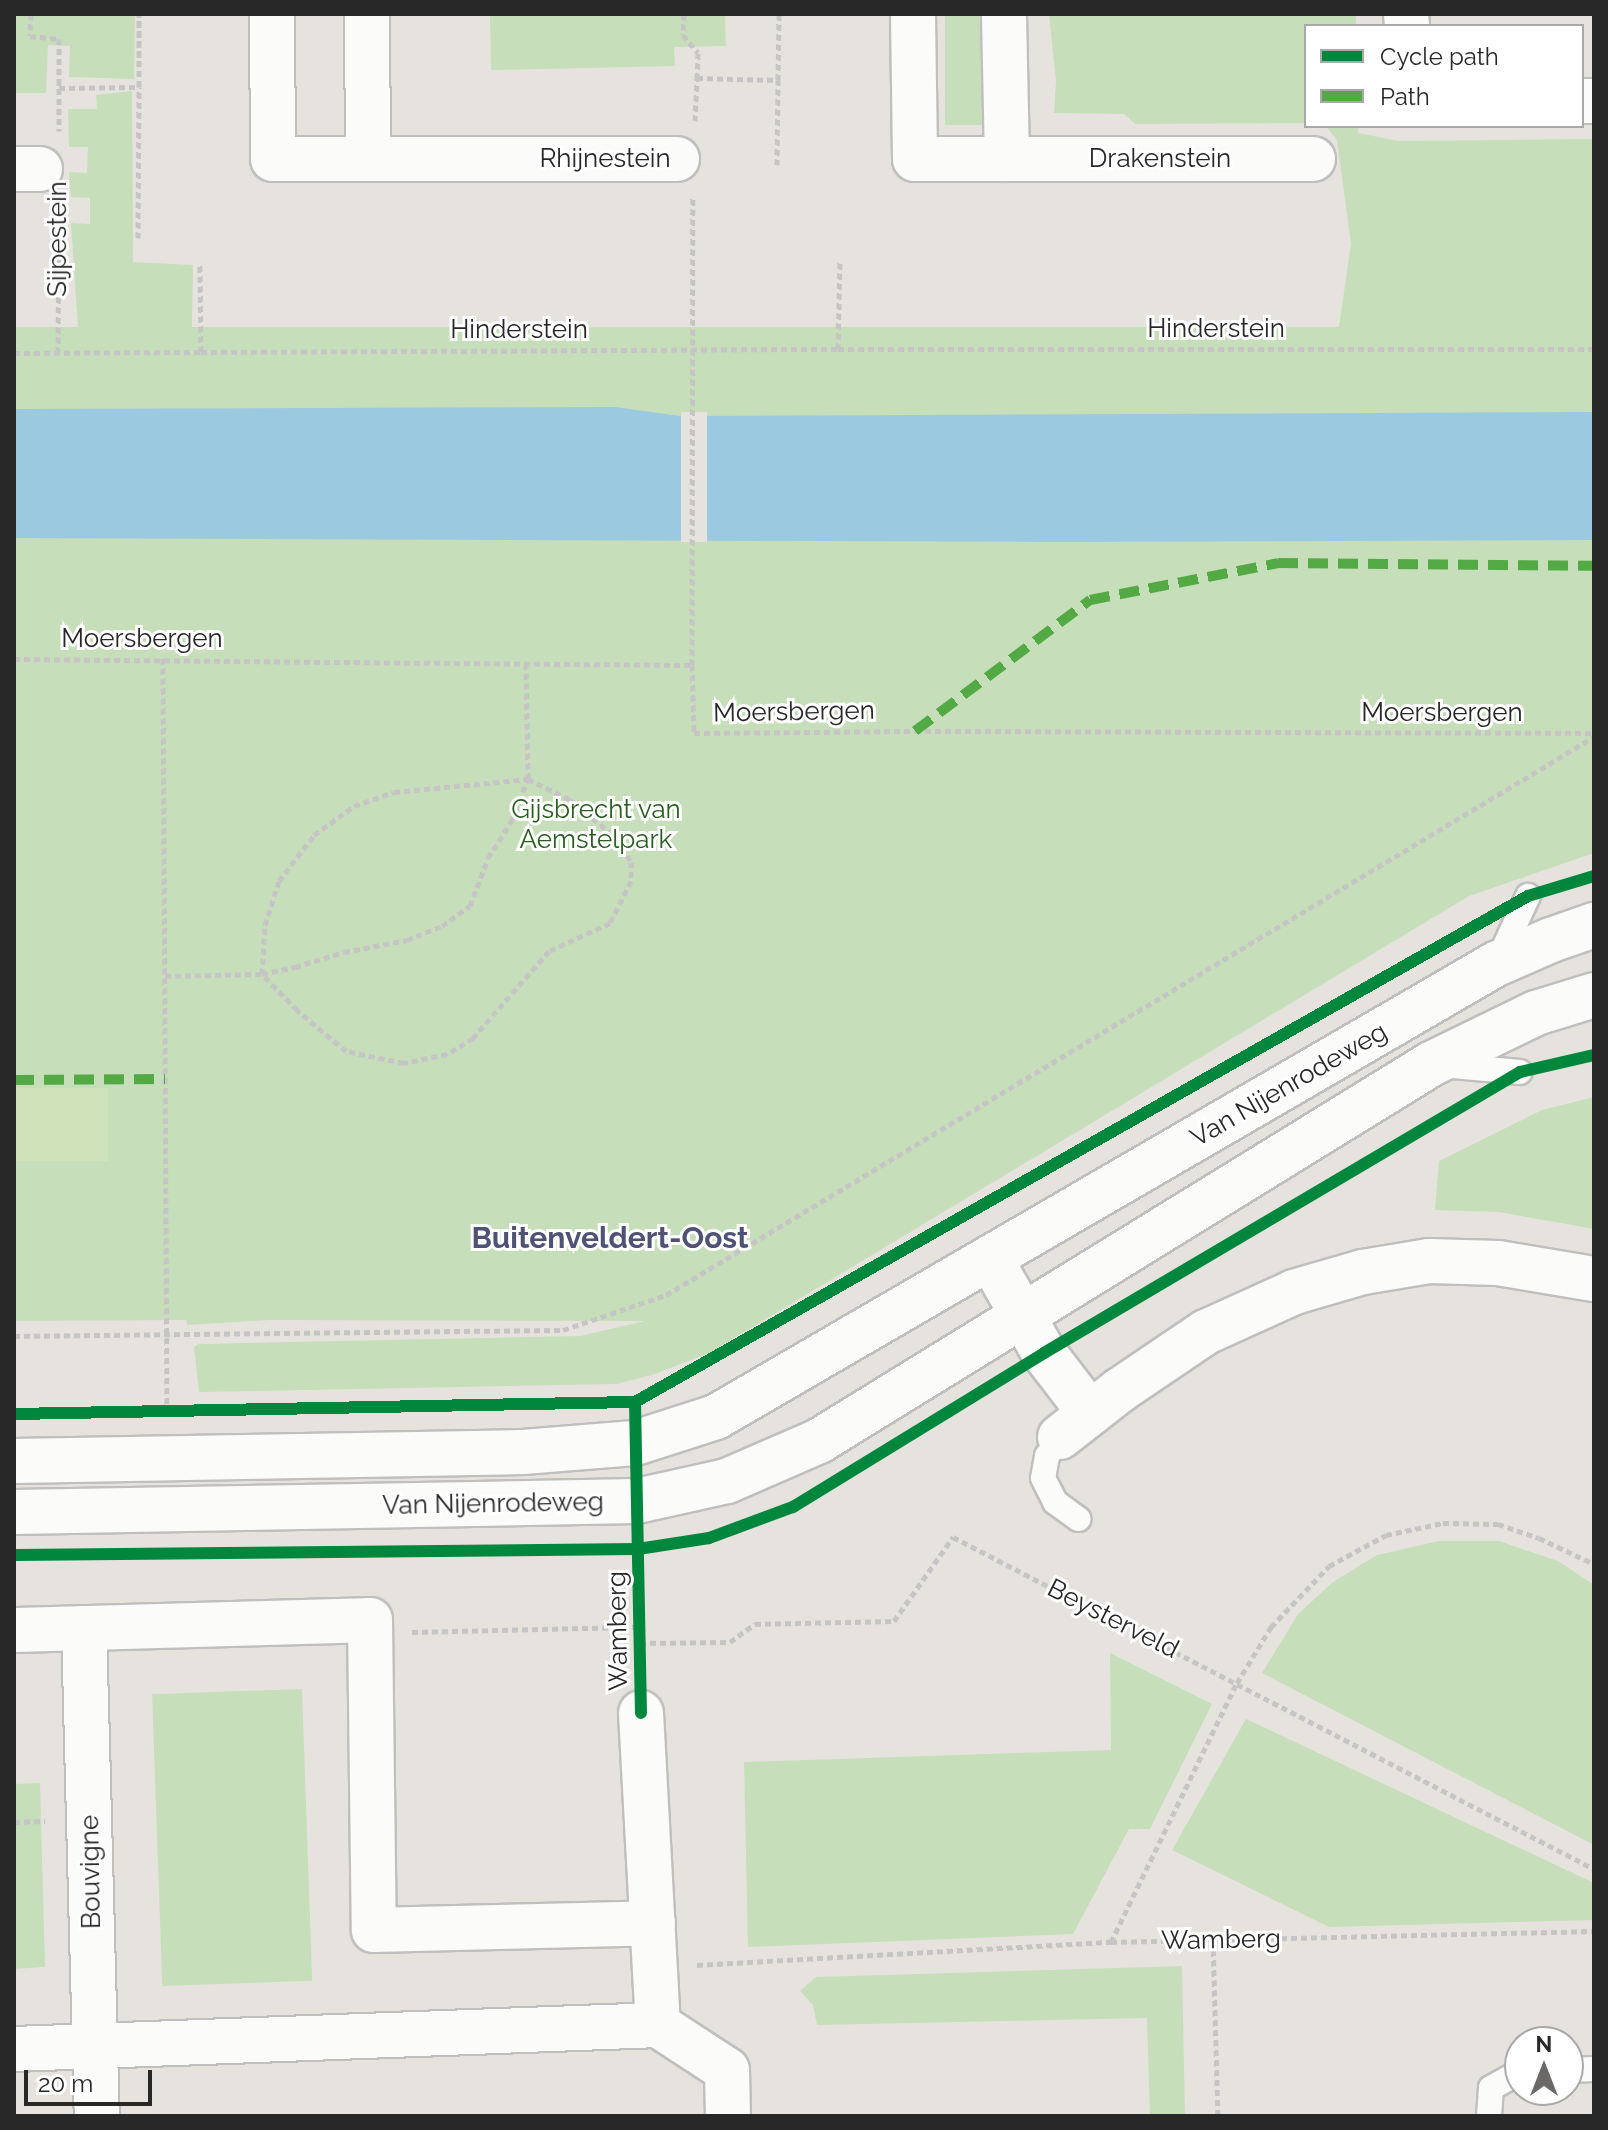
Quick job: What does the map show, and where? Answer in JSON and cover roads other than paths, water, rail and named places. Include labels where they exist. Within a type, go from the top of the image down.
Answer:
[{"type":"street","name":"Rhijnestein","points":[[272,14],[273,159],[677,159]]},
{"type":"street","points":[[367,14],[368,159]]},
{"type":"street","name":"Drakenstein","points":[[913,14],[915,159],[1313,159]]},
{"type":"street","points":[[1004,14],[1007,159]]},
{"type":"street","name":"Van Nijenrodeweg","points":[[14,1461],[523,1452],[635,1443],[716,1417],[1496,964],[1594,925]]},
{"type":"street","name":"Van Nijenrodeweg","points":[[14,1512],[637,1501],[727,1481],[819,1441],[1431,1064],[1536,1013],[1594,995]]},
{"type":"street","points":[[990,1258],[1044,1353],[1075,1425],[1206,1332],[1294,1292],[1363,1272],[1429,1261],[1498,1263],[1594,1279]]},
{"type":"street","points":[[14,1630],[370,1620],[374,1930],[653,1923]]},
{"type":"street","name":"Bouvigne","points":[[84,1628],[97,2116]]},
{"type":"street","name":"Wamberg","points":[[641,1713],[658,2025]]},
{"type":"street","points":[[14,2049],[658,2025],[727,2070],[728,2116]]},
{"type":"lane","points":[[1496,964],[1528,896]]},
{"type":"lane","points":[[1431,1064],[1520,1072]]},
{"type":"lane","points":[[1075,1425],[1047,1456],[1043,1478],[1055,1502],[1078,1519]]},
{"type":"lane","points":[[1489,2116],[1491,2088],[1504,2081]]},
{"type":"water","points":[[615,407],[680,416],[1594,412],[1594,540],[1056,542],[14,538],[14,409]]},
{"type":"district","name":"Buitenveldert-Oost","points":[[610,1238]]},
{"type":"park label","name":"Gijsbrecht van Aemstelpark","points":[[596,825]]}]
